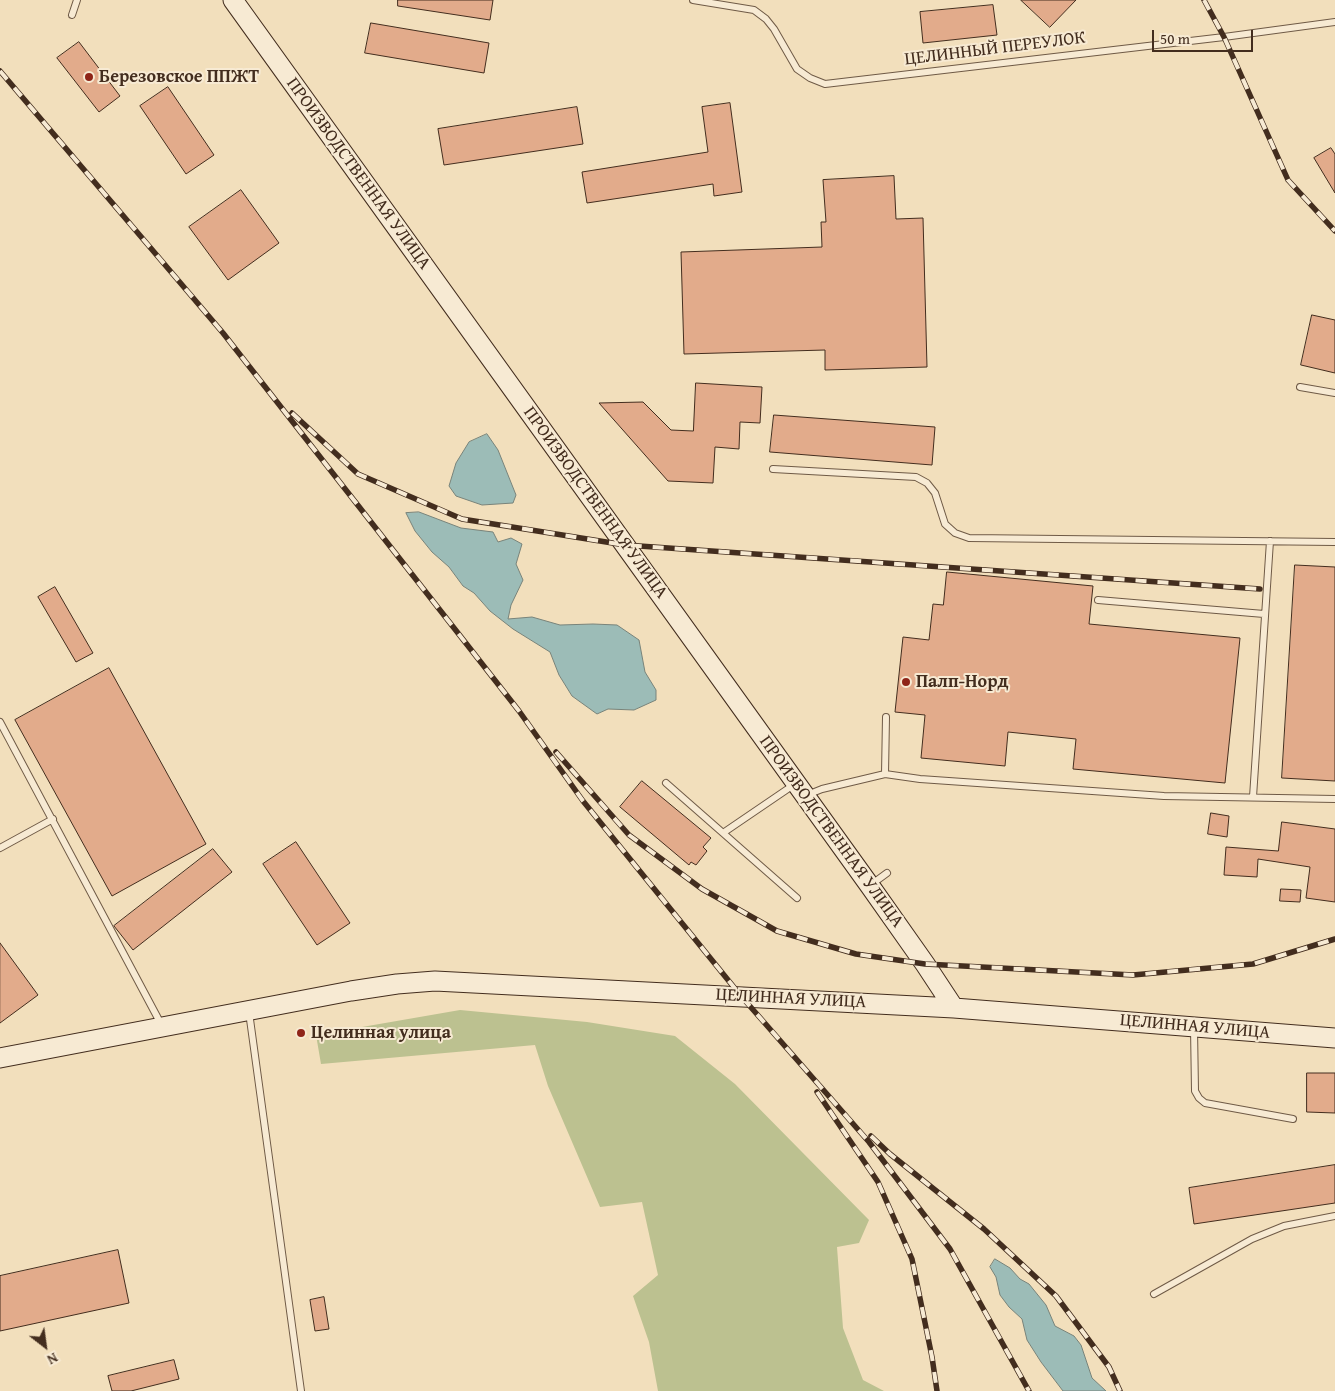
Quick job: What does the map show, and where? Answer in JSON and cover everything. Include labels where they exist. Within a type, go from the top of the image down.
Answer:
[{"type":"street","name":"ПРОИЗВОДСТВЕННАЯ УЛИЦА","points":[[232,0],[870,886],[954,1008]]},
{"type":"street","name":"ЦЕЛИННАЯ УЛИЦА","points":[[0,1058],[360,990],[396,984],[434,981],[954,1008],[1335,1038]]},
{"type":"lane","points":[[72,15],[77,0]]},
{"type":"lane","name":"ЦЕЛИННЫЙ ПЕРЕУЛОК","points":[[693,0],[754,10],[766,18],[797,69],[810,78],[825,84],[1335,22]]},
{"type":"lane","points":[[1300,387],[1335,394]]},
{"type":"lane","points":[[773,469],[916,477],[927,483],[935,493],[945,524],[955,533],[969,538],[1335,542]]},
{"type":"lane","points":[[1253,797],[1270,541]]},
{"type":"lane","points":[[1098,600],[1264,614]]},
{"type":"lane","points":[[885,774],[886,717]]},
{"type":"lane","points":[[0,722],[163,1027]]},
{"type":"lane","points":[[723,833],[801,790],[822,789],[885,774],[920,779],[1164,796],[1335,799]]},
{"type":"lane","points":[[666,783],[797,898]]},
{"type":"lane","points":[[0,848],[53,819]]},
{"type":"lane","points":[[870,886],[887,873]]},
{"type":"lane","points":[[249,1011],[301,1391]]},
{"type":"lane","points":[[1194,1027],[1195,1091],[1199,1098],[1205,1103],[1221,1107],[1293,1119]]},
{"type":"lane","points":[[1154,1294],[1252,1239],[1284,1226],[1335,1216]]},
{"type":"green space","points":[[460,1010],[587,1022],[675,1036],[735,1084],[869,1220],[859,1243],[837,1247],[843,1328],[863,1380],[884,1391],[658,1391],[649,1342],[633,1296],[658,1275],[642,1202],[600,1207],[548,1086],[535,1045],[321,1064],[316,1035]]},
{"type":"water","points":[[487,434],[498,450],[516,495],[513,503],[482,505],[456,496],[449,486],[456,463],[469,442]]},
{"type":"water","points":[[419,512],[461,528],[493,532],[498,542],[511,538],[522,544],[516,564],[523,580],[511,605],[508,619],[532,617],[560,625],[617,625],[639,640],[645,672],[656,690],[656,700],[634,710],[608,709],[597,714],[572,696],[559,675],[550,652],[513,629],[490,611],[474,593],[463,586],[449,567],[432,552],[415,531],[406,513]]},
{"type":"water","points":[[995,1259],[1010,1268],[1020,1279],[1029,1284],[1046,1305],[1055,1326],[1074,1336],[1081,1345],[1092,1378],[1106,1391],[1063,1391],[1027,1340],[1022,1319],[1000,1295],[996,1277],[990,1267]]},
{"type":"building","points":[[398,0],[493,0],[490,20],[398,6]]},
{"type":"building","points":[[1021,0],[1076,0],[1050,27]]},
{"type":"building","points":[[993,5],[997,35],[923,43],[920,12]]},
{"type":"building","points":[[371,23],[489,43],[484,73],[365,53]]},
{"type":"building","name":"Березовское ППЖТ","points":[[79,42],[120,96],[99,112],[57,58]]},
{"type":"building","points":[[168,87],[214,155],[186,174],[140,106]]},
{"type":"building","points":[[730,103],[742,192],[714,196],[713,184],[587,203],[582,172],[708,152],[702,107]]},
{"type":"building","points":[[577,107],[583,144],[444,165],[438,129]]},
{"type":"building","points":[[1331,148],[1335,154],[1335,193],[1314,158]]},
{"type":"building","points":[[894,176],[896,219],[923,218],[927,367],[825,370],[825,350],[684,354],[681,252],[822,247],[821,222],[826,222],[823,180]]},
{"type":"building","points":[[241,190],[279,243],[228,280],[189,227]]},
{"type":"building","points":[[1312,315],[1335,320],[1335,373],[1301,365]]},
{"type":"building","points":[[696,383],[762,387],[760,423],[740,422],[739,449],[715,447],[713,483],[668,481],[599,403],[643,402],[671,430],[693,431]]},
{"type":"building","points":[[774,415],[935,427],[932,465],[770,452]]},
{"type":"building","points":[[1295,565],[1335,567],[1335,781],[1282,778]]},
{"type":"building","points":[[947,572],[1093,586],[1089,624],[1240,638],[1225,783],[1073,769],[1076,739],[1008,732],[1005,766],[921,758],[925,715],[895,712],[903,637],[929,640],[933,604],[943,605]]},
{"type":"building","points":[[55,587],[93,653],[76,662],[38,597]]},
{"type":"building","points":[[109,668],[206,844],[112,896],[15,720]]},
{"type":"building","points":[[642,781],[711,838],[703,847],[707,851],[696,865],[691,862],[689,865],[620,807]]},
{"type":"building","points":[[1211,813],[1229,816],[1227,837],[1208,834]]},
{"type":"building","points":[[1282,822],[1335,829],[1335,902],[1306,898],[1310,867],[1258,859],[1257,877],[1224,875],[1226,847],[1278,851]]},
{"type":"building","points":[[296,842],[350,923],[317,945],[263,864]]},
{"type":"building","points":[[213,849],[232,872],[133,950],[114,926]]},
{"type":"building","points":[[1281,889],[1301,890],[1300,902],[1280,901]]},
{"type":"building","points":[[0,943],[38,995],[0,1023]]},
{"type":"building","points":[[1307,1073],[1335,1073],[1335,1113],[1307,1112]]},
{"type":"building","points":[[1335,1165],[1335,1203],[1194,1224],[1189,1188]]},
{"type":"building","points":[[118,1250],[129,1303],[0,1331],[0,1276]]},
{"type":"building","points":[[324,1297],[329,1329],[315,1331],[310,1300]]},
{"type":"building","points":[[174,1360],[179,1379],[131,1391],[112,1391],[108,1376]]},
{"type":"railway","points":[[1204,0],[1224,37],[1288,180],[1335,231]]},
{"type":"railway","points":[[0,71],[223,333],[519,711],[583,801],[741,996],[869,1142],[950,1249],[1029,1391]]},
{"type":"railway","points":[[292,413],[358,474],[462,519],[625,545],[1260,589]]},
{"type":"railway","points":[[556,752],[629,835],[702,889],[777,931],[856,954],[925,964],[1133,975],[1253,964],[1335,939]]},
{"type":"railway","points":[[817,1092],[878,1182],[912,1259],[937,1391]]},
{"type":"railway","points":[[871,1136],[890,1154],[984,1229],[1056,1296],[1109,1367],[1120,1391]]},
{"type":"place","name":"Березовское ППЖТ","points":[[89,77]]},
{"type":"place","name":"Палп-Норд","points":[[906,682]]},
{"type":"place","name":"Целинная улица","points":[[301,1033]]}]
